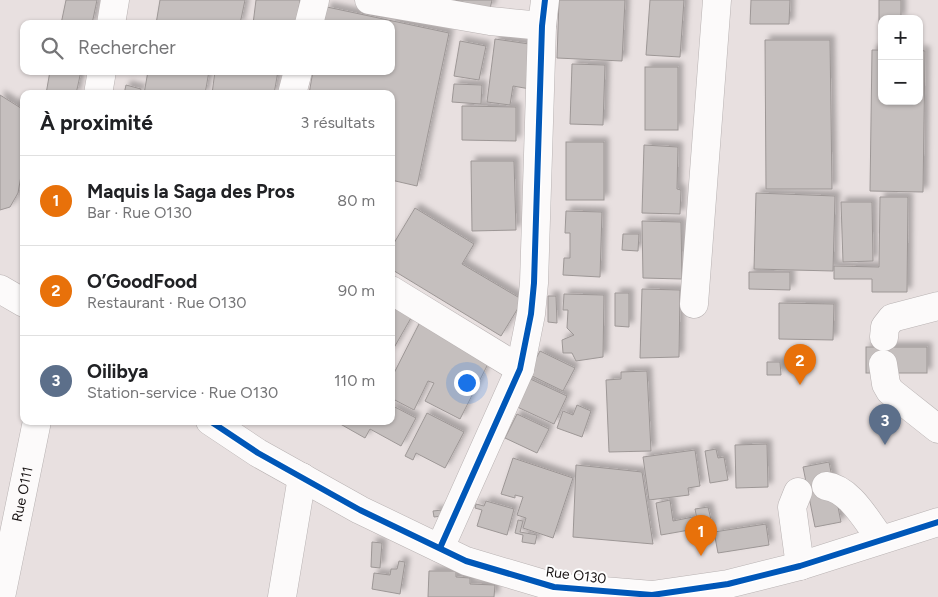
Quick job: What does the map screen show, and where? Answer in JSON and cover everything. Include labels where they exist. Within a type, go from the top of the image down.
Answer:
[{"type":"street","points":[[112,20],[115,0]]},
{"type":"street","points":[[310,20],[315,0]]},
{"type":"street","points":[[369,0],[490,21],[544,13],[534,283],[531,314],[520,369],[440,548]]},
{"type":"street","points":[[694,304],[717,0]]},
{"type":"street","points":[[99,90],[101,75]]},
{"type":"street","points":[[293,90],[297,75]]},
{"type":"street","points":[[0,289],[20,301]]},
{"type":"street","points":[[395,292],[520,369]]},
{"type":"street","points":[[884,337],[885,326],[892,318],[938,306]]},
{"type":"street","points":[[883,364],[886,384],[890,391],[938,429]]},
{"type":"street","name":"Rue O111","points":[[1,597],[36,425]]},
{"type":"street","name":"Rue O130","points":[[217,425],[360,510],[466,561],[554,587],[652,595],[728,584],[800,566],[880,538],[938,522]]},
{"type":"street","points":[[282,597],[302,477]]},
{"type":"street","points":[[826,486],[836,487],[845,494],[880,538]]},
{"type":"street","points":[[798,492],[792,508],[800,566]]},
{"type":"building","points":[[66,0],[97,0],[93,20],[62,20]]},
{"type":"building","points":[[160,0],[245,0],[241,20],[157,20]]},
{"type":"building","points":[[256,0],[300,0],[298,20],[254,20]]},
{"type":"building","points":[[454,0],[492,0],[490,9]]},
{"type":"building","points":[[559,0],[625,0],[622,61],[557,58]]},
{"type":"building","points":[[650,0],[684,0],[680,57],[646,55]]},
{"type":"building","points":[[751,0],[790,0],[789,24],[750,24]]},
{"type":"building","points":[[879,0],[901,0],[901,15],[879,15]]},
{"type":"building","points":[[327,7],[388,20],[324,20]]},
{"type":"building","points":[[395,21],[449,33],[417,186],[395,181],[395,90],[310,90],[312,75],[395,75]]},
{"type":"building","points":[[495,39],[536,45],[530,89],[513,86],[510,105],[487,102]]},
{"type":"building","points":[[765,40],[830,40],[832,189],[766,189]]},
{"type":"building","points":[[460,41],[486,46],[479,80],[454,76]]},
{"type":"building","points":[[872,50],[878,50],[878,105],[923,105],[923,51],[925,51],[923,192],[870,191]]},
{"type":"building","points":[[572,64],[605,65],[603,125],[570,124]]},
{"type":"building","points":[[645,67],[678,67],[678,130],[645,130]]},
{"type":"building","points":[[49,75],[80,75],[77,90],[47,90]]},
{"type":"building","points":[[147,75],[208,75],[206,90],[145,90]]},
{"type":"building","points":[[214,75],[277,75],[275,90],[213,90]]},
{"type":"building","points":[[454,84],[482,85],[481,104],[452,102]]},
{"type":"building","points":[[126,85],[141,89],[141,90],[125,90]]},
{"type":"building","points":[[0,95],[20,108],[20,182],[18,193],[10,207],[0,210]]},
{"type":"building","points":[[462,106],[516,107],[516,141],[462,140]]},
{"type":"building","points":[[566,142],[604,142],[604,200],[566,200]]},
{"type":"building","points":[[644,145],[678,147],[677,189],[681,190],[680,214],[642,213]]},
{"type":"building","points":[[471,161],[514,161],[516,230],[472,231]]},
{"type":"building","points":[[756,193],[835,196],[833,271],[754,269]]},
{"type":"building","points":[[880,197],[908,197],[907,292],[872,292],[872,279],[834,279],[834,266],[879,267]]},
{"type":"building","points":[[841,202],[872,202],[873,261],[843,262]]},
{"type":"building","points":[[415,208],[474,244],[462,264],[523,300],[501,336],[395,271],[395,241]]},
{"type":"building","points":[[566,211],[602,212],[600,277],[563,275],[564,258],[570,258],[570,233],[565,233]]},
{"type":"building","points":[[642,221],[681,222],[682,279],[643,278]]},
{"type":"building","points":[[623,234],[639,234],[638,251],[622,250]]},
{"type":"building","points":[[749,272],[790,272],[790,290],[749,289]]},
{"type":"building","points":[[642,289],[680,290],[679,357],[640,358]]},
{"type":"building","points":[[615,293],[629,293],[629,327],[615,326]]},
{"type":"building","points":[[564,294],[604,295],[603,357],[576,361],[572,353],[563,353],[562,340],[574,335],[567,328],[568,310],[563,310]]},
{"type":"building","points":[[548,296],[556,296],[557,323],[548,322]]},
{"type":"building","points":[[779,303],[834,304],[833,340],[779,339]]},
{"type":"building","points":[[395,308],[411,318],[395,346]]},
{"type":"building","points":[[420,322],[491,358],[460,419],[425,401],[434,383],[428,381],[414,410],[395,400],[395,371]]},
{"type":"building","points":[[866,347],[927,347],[927,373],[866,373]]},
{"type":"building","points":[[540,351],[575,368],[563,391],[528,374]]},
{"type":"building","points":[[767,362],[780,362],[781,375],[767,375]]},
{"type":"building","points":[[647,371],[651,451],[609,452],[606,380],[621,379],[621,372]]},
{"type":"building","points":[[526,377],[567,396],[554,424],[513,405]]},
{"type":"building","points":[[577,405],[591,411],[582,437],[557,428],[563,411],[573,415]]},
{"type":"building","points":[[395,407],[416,418],[401,446],[370,429],[365,438],[342,425],[395,425]]},
{"type":"building","points":[[427,413],[464,432],[445,468],[416,453],[413,460],[405,456]]},
{"type":"building","points":[[517,414],[549,429],[537,453],[505,438]]},
{"type":"building","points":[[767,444],[768,487],[736,488],[735,445]]},
{"type":"building","points":[[716,449],[718,458],[724,457],[728,480],[710,483],[705,451]]},
{"type":"building","points":[[695,450],[700,486],[688,488],[689,495],[649,500],[643,457]]},
{"type":"building","points":[[513,458],[573,478],[553,538],[523,528],[526,518],[517,515],[523,497],[515,495],[515,498],[501,494]]},
{"type":"building","points":[[829,462],[841,522],[815,527],[803,467]]},
{"type":"building","points":[[576,465],[642,472],[653,544],[573,537]]},
{"type":"building","points":[[670,500],[673,521],[693,517],[695,529],[661,535],[656,503]]},
{"type":"building","points":[[486,501],[514,509],[507,535],[477,526],[482,510],[475,508],[476,504],[484,506]]},
{"type":"building","points":[[708,507],[713,528],[699,530],[695,509]]},
{"type":"building","points":[[442,510],[442,516],[434,517],[433,511]]},
{"type":"building","points":[[518,520],[523,521],[520,532],[537,535],[535,544],[522,542],[523,535],[515,533]]},
{"type":"building","points":[[766,524],[769,545],[718,553],[714,532]]},
{"type":"building","points":[[372,542],[382,543],[380,568],[371,567]]},
{"type":"building","points":[[399,561],[405,562],[400,594],[372,589],[374,573],[390,575],[391,569],[397,569]]},
{"type":"building","points":[[429,571],[456,571],[456,577],[470,578],[470,584],[495,585],[494,597],[428,597]]},
{"type":"cycle path","points":[[440,548],[520,369],[531,314],[534,283],[542,26],[545,0]]},
{"type":"cycle path","points":[[216,425],[258,453],[360,510],[466,561],[554,587],[652,595],[728,584],[800,566],[938,522]]},
{"type":"place","name":"O’GoodFood","points":[[800,385]]},
{"type":"place","name":"Oilibya","points":[[885,445]]},
{"type":"place","name":"Maquis la Saga des Pros","points":[[701,556]]}]
